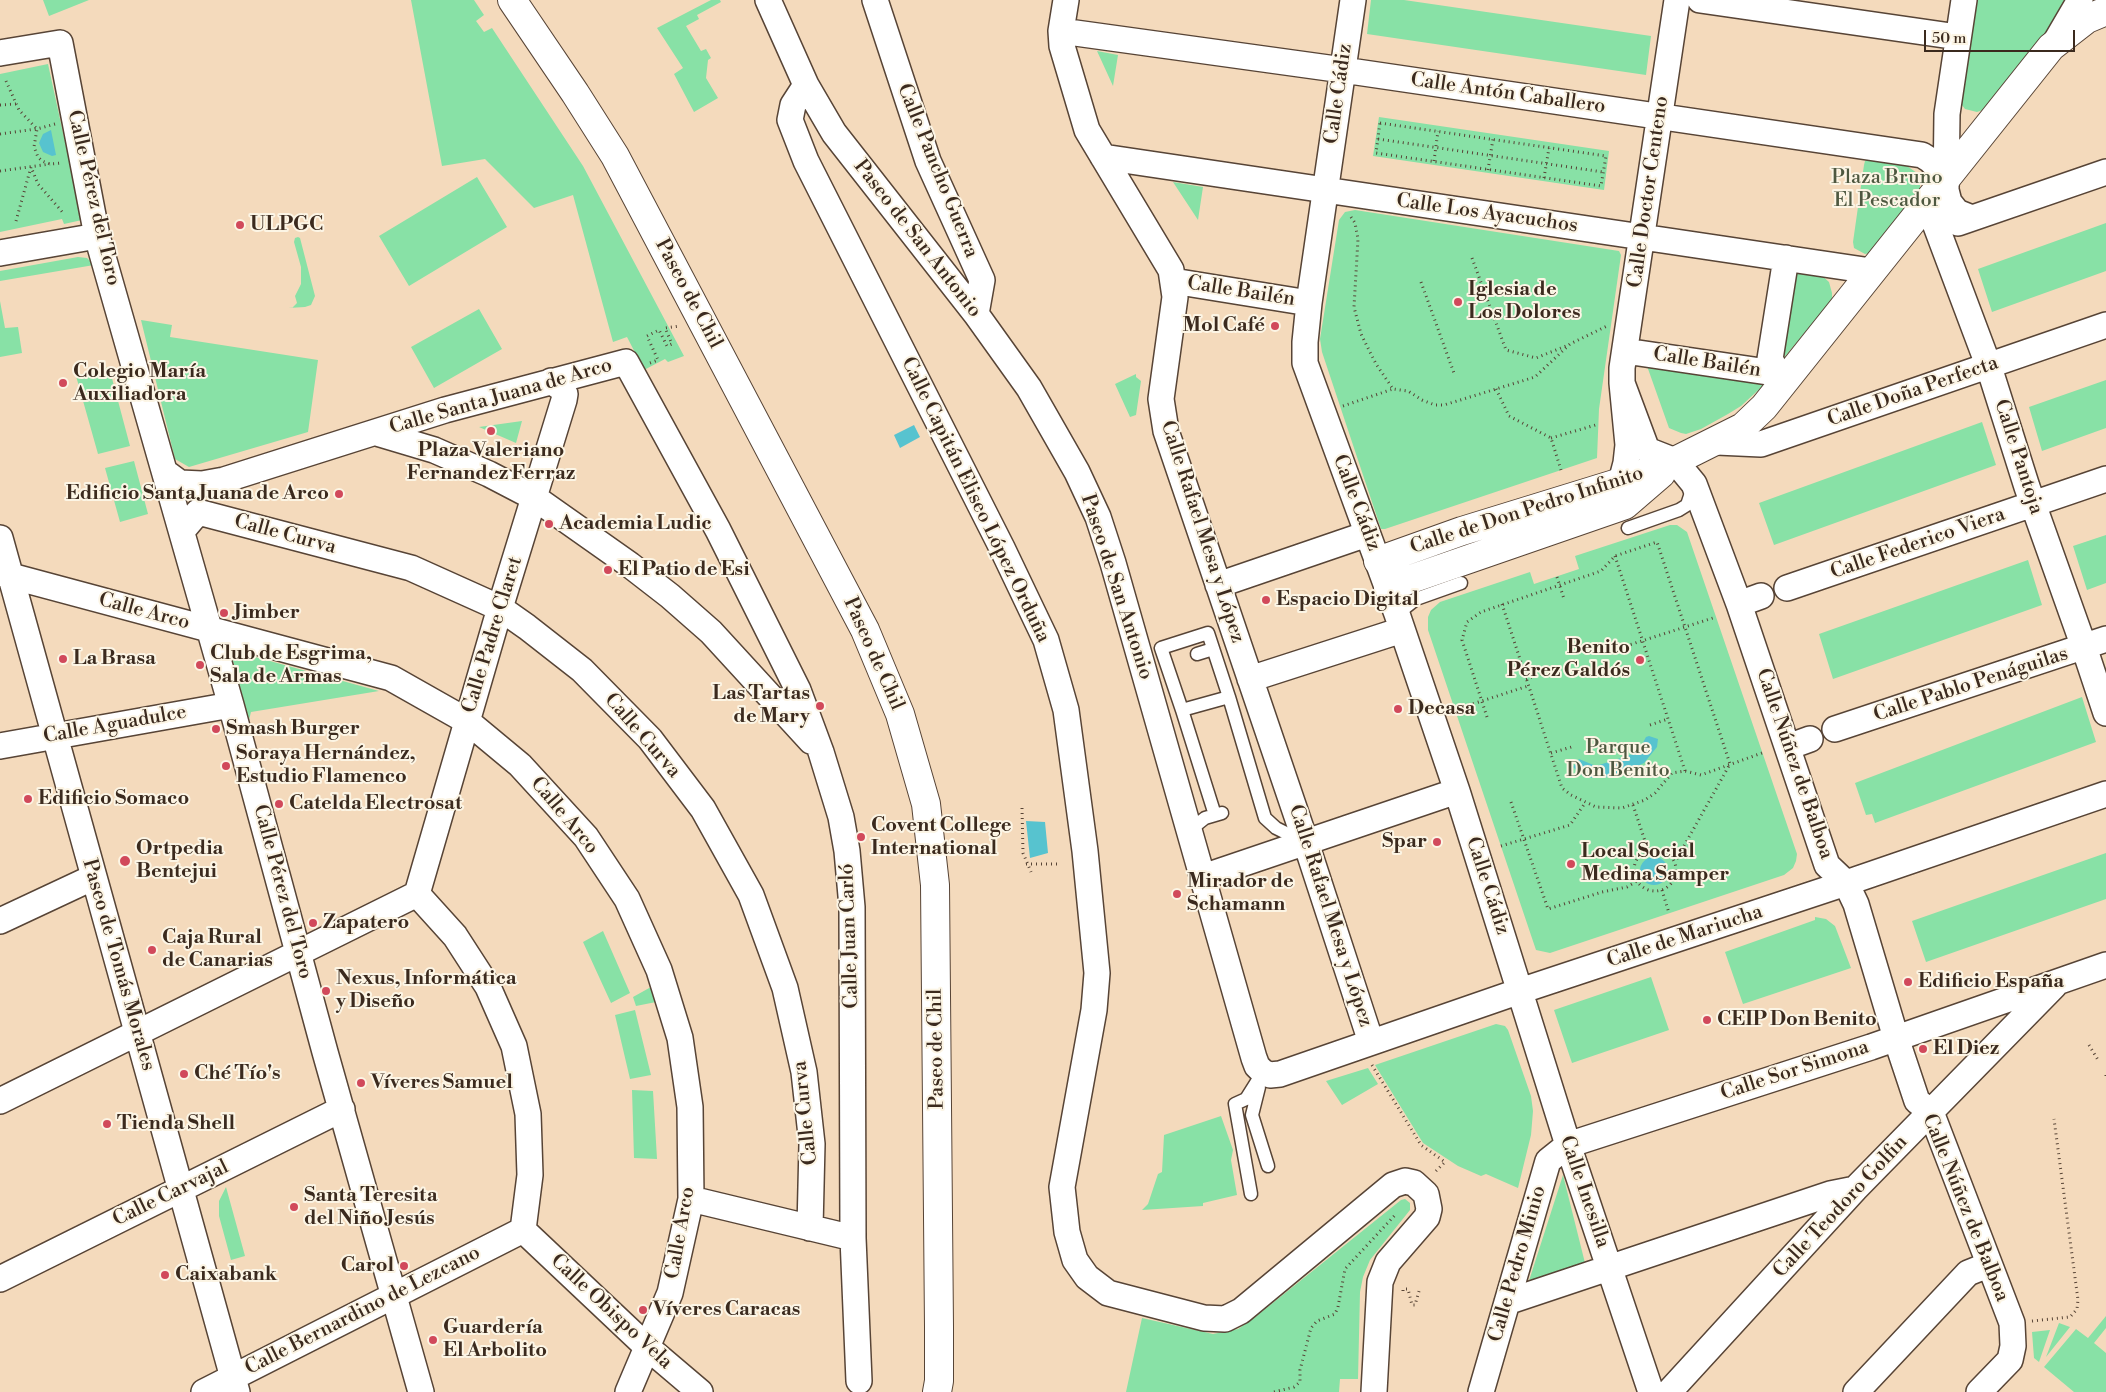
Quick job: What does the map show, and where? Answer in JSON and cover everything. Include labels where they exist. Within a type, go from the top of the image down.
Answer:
[{"type":"street","name":"Paseo de Chil","points":[[512,0],[575,92],[615,156],[865,630],[900,714],[926,804],[935,885],[940,1327],[937,1392]]},
{"type":"street","name":"Paseo de San Antonio","points":[[768,0],[806,85],[834,133],[976,314],[1029,388],[1077,472],[1098,516],[1190,830],[1254,1058],[1257,1066],[1263,1072]]},
{"type":"street","name":"Calle Pancho Guerra","points":[[874,0],[928,161],[982,280],[976,314]]},
{"type":"street","name":"Calle Rafael Mesa y López","points":[[1066,0],[1061,31],[1062,46],[1087,130],[1171,270],[1175,297],[1161,400],[1166,431],[1306,844],[1365,1044]]},
{"type":"street","name":"Calle Cádiz","points":[[1353,0],[1309,303],[1305,363],[1400,622],[1457,791],[1520,991]]},
{"type":"street","name":"Calle Doctor Centeno","points":[[1621,482],[1626,464],[1628,445],[1622,383],[1625,351],[1677,0]]},
{"type":"street","points":[[1700,0],[1958,38]]},
{"type":"street","points":[[1964,0],[1947,114],[1946,190],[1949,202],[1957,212],[1972,218]]},
{"type":"street","points":[[2051,47],[2080,0]]},
{"type":"street","name":"Calle de Don Pedro Infinito","points":[[1378,561],[1462,531],[1621,482],[1675,461],[1717,442],[1743,427],[1753,419],[1783,375],[1871,271],[2051,47],[2087,19],[2106,12]]},
{"type":"street","name":"Calle Antón Caballero","points":[[1061,31],[1343,70],[1922,156],[1930,160],[1946,176]]},
{"type":"street","name":"Calle Pérez del Toro","points":[[0,54],[60,43],[97,236],[231,705],[298,954],[421,1392]]},
{"type":"street","name":"Calle Capitán Eliseo López Orduña","points":[[806,85],[793,105],[790,120],[806,161],[1002,548],[1046,640],[1066,710],[1085,851],[1097,973],[1094,1010],[1062,1188],[1067,1232],[1075,1260],[1086,1277],[1108,1293],[1204,1318],[1225,1320],[1241,1311],[1393,1185],[1406,1181],[1414,1183],[1420,1188]]},
{"type":"street","points":[[1947,114],[1954,130],[1960,134],[1968,136],[1986,128]]},
{"type":"street","name":"Calle Los Ayacuchos","points":[[1103,157],[1871,271]]},
{"type":"street","points":[[1904,230],[1937,230],[2106,172]]},
{"type":"street","name":"Calle Pantoja","points":[[1927,202],[1989,367],[2034,504],[2095,643],[2106,713]]},
{"type":"street","points":[[0,253],[97,236]]},
{"type":"street","points":[[1783,375],[1770,359],[1786,258]]},
{"type":"street","name":"Calle Bailén","points":[[1173,281],[1309,303]]},
{"type":"street","name":"Calle Doña Perfecta","points":[[1717,442],[1761,444],[1989,367],[2106,325]]},
{"type":"street","name":"Calle Bailén","points":[[1625,351],[1783,375]]},
{"type":"street","name":"Calle Santa Juana de Arco","points":[[165,472],[180,483],[202,484],[224,480],[446,410],[551,381],[636,364]]},
{"type":"street","name":"Calle Juan Carló","points":[[636,364],[798,690],[821,752],[841,817],[847,850],[852,907],[854,1238],[859,1381]]},
{"type":"street","name":"Calle Padre Claret","points":[[417,894],[500,608],[564,400],[565,394],[561,388],[551,381]]},
{"type":"street","name":"Calle Doctor Centeno","points":[[1622,383],[1647,450],[1675,461]]},
{"type":"street","name":"Calle Santa Juana de Arco","points":[[377,433],[434,450],[489,474],[535,498],[630,565],[670,596],[710,632],[821,752]]},
{"type":"street","name":"Calle de Don Pedro Infinito","points":[[1388,587],[1625,505],[1675,461]]},
{"type":"street","name":"Calle Núñez de Balboa","points":[[1675,461],[1694,484],[1750,600],[1799,743],[1827,865],[1846,883],[1856,904],[1917,1101],[1931,1112],[2013,1334]]},
{"type":"street","points":[[182,531],[224,480]]},
{"type":"street","name":"Calle Federico Viera","points":[[1787,588],[2106,480]]},
{"type":"street","name":"Calle Curva","points":[[198,512],[411,568],[500,608],[582,670],[650,739],[703,809],[751,895],[785,988],[804,1072],[812,1144],[810,1228]]},
{"type":"street","points":[[1218,585],[1367,534]]},
{"type":"street","name":"Paseo de Tomás Morales","points":[[0,538],[5,574],[55,737],[235,1384]]},
{"type":"street","name":"Calle Arco","points":[[5,574],[391,678],[467,721],[520,765],[586,837],[627,899],[659,970],[680,1038],[690,1107],[691,1199],[670,1294],[628,1392]]},
{"type":"street","points":[[1250,679],[1400,622]]},
{"type":"street","name":"Calle Pablo Penáguilas","points":[[1835,729],[2095,643]]},
{"type":"street","name":"Calle Aguadulce","points":[[0,746],[231,705]]},
{"type":"street","points":[[1203,877],[1306,844],[1457,791]]},
{"type":"street","name":"Calle de Mariucha","points":[[1263,1072],[1270,1075],[1280,1074],[1520,991],[1846,883],[2106,794]]},
{"type":"street","points":[[0,921],[94,877]]},
{"type":"street","points":[[0,1101],[417,894],[455,936],[488,987],[514,1046],[528,1114],[530,1175],[523,1230]]},
{"type":"street","name":"Calle Sor Simona","points":[[1568,1145],[1896,1038],[2106,965]]},
{"type":"street","name":"Calle Teodoro Golfin","points":[[1669,1392],[1855,1189],[2059,981]]},
{"type":"street","name":"Calle Inesilla","points":[[1520,991],[1568,1145],[1651,1392]]},
{"type":"street","name":"Calle Carvajal","points":[[0,1279],[342,1109]]},
{"type":"street","name":"Calle Pedro Minio","points":[[1481,1392],[1548,1161],[1568,1145]]},
{"type":"street","points":[[1374,1392],[1380,1282],[1388,1262],[1427,1217],[1428,1202],[1426,1194],[1420,1188]]},
{"type":"street","points":[[1507,1302],[1830,1194],[1855,1189]]},
{"type":"street","points":[[691,1199],[854,1238]]},
{"type":"street","name":"Calle Bernardino de Lezcano","points":[[204,1392],[235,1384],[394,1296],[523,1230]]},
{"type":"street","name":"Calle Obispo Vela","points":[[523,1230],[647,1347],[700,1392]]},
{"type":"street","points":[[1856,1392],[1968,1273],[1988,1265]]},
{"type":"street","points":[[1979,1392],[2010,1360],[2013,1334]]},
{"type":"lane","points":[[1628,528],[1687,506],[1694,484]]},
{"type":"lane","points":[[1400,622],[1416,599],[1460,583]]},
{"type":"lane","points":[[1190,830],[1206,818],[1218,814],[1193,733],[1182,710],[1169,662],[1161,648],[1208,633],[1229,697],[1232,722],[1256,802],[1265,818],[1276,828],[1306,844]]},
{"type":"lane","points":[[1197,654],[1213,649]]},
{"type":"lane","points":[[1182,710],[1229,697]]},
{"type":"lane","points":[[1263,1072],[1252,1114],[1268,1166]]},
{"type":"lane","points":[[1252,1194],[1235,1104],[1246,1099],[1263,1072]]},
{"type":"path","points":[[6,81],[19,110],[37,129]]},
{"type":"path","points":[[0,105],[16,104]]},
{"type":"path","points":[[1380,123],[1438,132],[1606,156],[1601,186],[1376,153],[1380,123]]},
{"type":"path","points":[[0,134],[37,129],[56,124]]},
{"type":"path","points":[[37,129],[34,141],[35,151],[38,157],[50,164]]},
{"type":"path","points":[[1434,161],[1438,132]]},
{"type":"path","points":[[1378,139],[1603,172]]},
{"type":"path","points":[[1488,170],[1493,139]]},
{"type":"path","points":[[1544,178],[1549,148]]},
{"type":"path","points":[[0,171],[62,163]]},
{"type":"path","points":[[31,167],[38,184],[64,214]]},
{"type":"path","points":[[16,221],[31,167]]},
{"type":"path","points":[[1345,212],[1355,223],[1358,251],[1354,307],[1361,334],[1376,364],[1393,389]]},
{"type":"path","points":[[1472,258],[1506,350],[1536,358],[1612,324]]},
{"type":"path","points":[[1421,282],[1454,376]]},
{"type":"path","points":[[636,364],[658,360],[647,336],[660,330],[667,346],[672,344],[665,328]]},
{"type":"path","points":[[1340,408],[1393,389],[1408,391],[1422,400],[1435,405],[1444,405],[1535,377],[1570,344]]},
{"type":"path","points":[[1496,389],[1509,416],[1551,438],[1598,424]]},
{"type":"path","points":[[1551,438],[1561,470]]},
{"type":"path","points":[[1487,717],[1462,640],[1467,622],[1480,612],[1601,571],[1615,556],[1657,542],[1730,764],[1675,862]]},
{"type":"path","points":[[1615,556],[1685,771]]},
{"type":"path","points":[[1557,577],[1564,599]]},
{"type":"path","points":[[1502,604],[1562,788],[1585,803],[1596,807],[1611,808],[1633,805],[1655,793],[1672,773],[1685,771],[1701,775],[1762,753]]},
{"type":"path","points":[[1626,646],[1716,617]]},
{"type":"path","points":[[1526,679],[1541,674]]},
{"type":"path","points":[[1454,710],[1528,686]]},
{"type":"path","points":[[1650,725],[1668,719]]},
{"type":"path","points":[[1551,753],[1574,746]]},
{"type":"path","points":[[1511,802],[1548,909],[1602,892],[1627,887],[1637,881]]},
{"type":"path","points":[[1501,846],[1570,826],[1585,803]]},
{"type":"path","points":[[1633,805],[1648,850]]},
{"type":"path","points":[[1022,808],[1022,842],[1026,863],[1031,872]]},
{"type":"path","points":[[1654,849],[1666,852],[1675,862],[1676,869],[1673,882],[1662,890],[1650,891],[1640,886],[1637,881],[1634,869],[1635,863],[1638,857],[1648,850],[1654,849]]},
{"type":"path","points":[[1026,863],[1041,865],[1061,864]]},
{"type":"path","points":[[1662,890],[1669,913]]},
{"type":"path","points":[[1274,1392],[1294,1387],[1300,1382],[1300,1370],[1311,1328],[1317,1321],[1335,1314],[1345,1269],[1445,1162],[1421,1145],[1365,1044]]},
{"type":"path","points":[[2089,1046],[2098,1060]]},
{"type":"path","points":[[2013,1334],[2070,1317],[2077,1309],[2078,1300],[2054,1119]]},
{"type":"green space","points":[[43,0],[89,0],[49,16]]},
{"type":"green space","points":[[411,0],[474,0],[484,15],[476,21],[484,32],[492,28],[583,166],[684,356],[668,362],[665,359],[644,370],[627,337],[613,342],[573,195],[534,208],[485,159],[442,166]]},
{"type":"green space","points":[[711,0],[720,0],[721,2],[697,15],[699,19],[686,26],[701,51],[706,49],[711,58],[708,60],[706,78],[718,98],[694,112],[674,74],[683,68],[657,28]]},
{"type":"green space","points":[[1371,0],[1404,0],[1651,36],[1646,75],[1367,34]]},
{"type":"green space","points":[[1973,0],[2067,0],[2055,23],[1983,110],[1977,112],[1965,109],[1958,100]]},
{"type":"green space","points":[[1097,51],[1118,55],[1113,86]]},
{"type":"green space","points":[[48,64],[82,220],[64,224],[62,219],[0,232],[0,74]]},
{"type":"green space","points":[[1379,117],[1609,151],[1604,190],[1373,156]]},
{"type":"green space","name":"Plaza Bruno El Pescador","points":[[1869,159],[1907,166],[1917,173],[1920,190],[1870,253],[1865,254],[1854,248],[1853,242],[1864,165],[1865,161]]},
{"type":"green space","points":[[477,177],[507,227],[409,286],[379,236]]},
{"type":"green space","points":[[1173,182],[1203,187],[1198,220]]},
{"type":"green space","points":[[1355,210],[1619,251],[1621,255],[1599,409],[1597,458],[1381,529],[1322,352],[1320,339],[1339,220],[1345,212]]},
{"type":"green space","points":[[2106,223],[2106,271],[1992,312],[1978,269]]},
{"type":"green space","points":[[298,237],[300,238],[315,296],[311,305],[292,308],[297,303],[295,296],[301,284],[301,267],[294,242],[295,238]]},
{"type":"green space","points":[[78,257],[87,258],[94,265],[0,281],[0,271]]},
{"type":"green space","points":[[1785,271],[1819,273],[1829,282],[1832,300],[1782,360]]},
{"type":"green space","points":[[0,301],[5,328],[18,327],[22,353],[0,357]]},
{"type":"green space","points":[[479,309],[502,349],[434,388],[411,347]]},
{"type":"green space","points":[[141,320],[172,325],[170,337],[318,360],[308,432],[189,467],[175,459]]},
{"type":"green space","points":[[1647,366],[1766,383],[1741,406],[1701,429],[1686,434],[1669,428]]},
{"type":"green space","points":[[109,367],[130,446],[98,454],[76,376]]},
{"type":"green space","points":[[1136,374],[1136,377],[1141,381],[1136,415],[1130,417],[1115,384]]},
{"type":"green space","points":[[2106,380],[2106,428],[2042,451],[2029,407]]},
{"type":"green space","points":[[522,421],[516,443],[479,427]]},
{"type":"green space","points":[[1982,422],[1996,465],[1774,545],[1759,503]]},
{"type":"green space","points":[[134,461],[148,514],[120,522],[105,468]]},
{"type":"green space","name":"Parque Don Benito","points":[[1670,525],[1677,525],[1687,532],[1797,854],[1796,861],[1793,868],[1784,875],[1550,953],[1536,950],[1428,630],[1428,617],[1431,610],[1440,602],[1530,572],[1534,584],[1579,569],[1575,556]]},
{"type":"green space","points":[[2106,535],[2106,583],[2087,590],[2073,546]]},
{"type":"green space","points":[[2028,560],[2042,605],[1833,679],[1819,634]]},
{"type":"green space","points":[[230,650],[379,691],[251,712],[249,720]]},
{"type":"green space","points":[[2082,697],[2096,742],[1875,823],[1872,814],[1866,815],[1855,783]]},
{"type":"green space","points":[[2106,853],[2106,899],[1926,962],[1912,921]]},
{"type":"green space","points":[[1815,917],[1826,919],[1835,926],[1851,968],[1743,1004],[1725,952],[1815,920]]},
{"type":"green space","points":[[603,931],[630,993],[611,1003],[583,942]]},
{"type":"green space","points":[[1651,977],[1669,1030],[1572,1063],[1554,1010]]},
{"type":"green space","points":[[651,987],[656,1002],[636,1006],[633,997]]},
{"type":"green space","points":[[635,1010],[651,1075],[630,1079],[615,1015]]},
{"type":"green space","points":[[1496,1024],[1505,1026],[1508,1030],[1531,1096],[1533,1111],[1531,1135],[1518,1188],[1486,1174],[1481,1176],[1458,1166],[1423,1143],[1375,1065]]},
{"type":"green space","points":[[1368,1068],[1378,1084],[1342,1105],[1326,1081]]},
{"type":"green space","points":[[632,1090],[653,1091],[657,1159],[634,1158]]},
{"type":"green space","points":[[1221,1116],[1233,1150],[1231,1160],[1237,1195],[1203,1203],[1203,1206],[1142,1210],[1148,1204],[1158,1174],[1162,1172],[1164,1135]]},
{"type":"green space","points":[[1563,1175],[1586,1267],[1527,1287]]},
{"type":"green space","points":[[226,1187],[245,1256],[231,1260],[219,1216],[219,1201]]},
{"type":"green space","points":[[1405,1199],[1410,1203],[1410,1210],[1370,1260],[1363,1277],[1360,1292],[1358,1379],[1340,1379],[1339,1392],[1126,1392],[1142,1318],[1213,1334],[1238,1329],[1401,1200]]},
{"type":"green space","points":[[2106,1316],[2106,1328],[2094,1343],[2106,1353],[2106,1392],[2074,1392],[2044,1367],[2076,1329],[2088,1338]]},
{"type":"green space","points":[[2059,1323],[2070,1327],[2046,1357]]},
{"type":"green space","points":[[2050,1330],[2039,1362],[2034,1358],[2032,1332]]},
{"type":"water","points":[[51,130],[56,155],[52,156],[43,152],[39,143],[43,134]]},
{"type":"water","points":[[914,425],[920,437],[900,448],[894,435]]},
{"type":"water","points":[[1646,737],[1658,739],[1657,747],[1644,763],[1631,769],[1610,777],[1593,778],[1583,776],[1573,767],[1579,759],[1596,766],[1633,754],[1639,750]]},
{"type":"water","points":[[1026,821],[1045,822],[1048,853],[1030,858]]},
{"type":"water","points":[[1654,857],[1664,861],[1668,871],[1664,881],[1654,885],[1644,881],[1640,871],[1644,861]]},
{"type":"place","name":"ULPGC","points":[[240,225]]},
{"type":"place","name":"Iglesia de Los Dolores","points":[[1458,302]]},
{"type":"place","name":"Mol Café","points":[[1275,326]]},
{"type":"place","name":"Colegio María Auxiliadora","points":[[63,383]]},
{"type":"place","name":"Plaza Valeriano Fernandez Ferraz","points":[[491,431]]},
{"type":"place","name":"Edificio Santa Juana de Arco","points":[[339,494]]},
{"type":"place","name":"Academia Ludic","points":[[549,524]]},
{"type":"place","name":"El Patio de Esi","points":[[608,570]]},
{"type":"place","name":"Espacio Digital","points":[[1266,600]]},
{"type":"place","name":"Jimber","points":[[224,613]]},
{"type":"place","name":"La Brasa","points":[[63,659]]},
{"type":"place","name":"Benito Pérez Galdós","points":[[1640,660]]},
{"type":"place","name":"Club de Esgrima, Sala de Armas","points":[[200,665]]},
{"type":"place","name":"Las Tartas de Mary","points":[[820,706]]},
{"type":"place","name":"Decasa","points":[[1398,709]]},
{"type":"place","name":"Smash Burger","points":[[216,729]]},
{"type":"place","name":"Soraya Hernández, Estudio Flamenco","points":[[226,766]]},
{"type":"place","name":"Edificio Somaco","points":[[28,799]]},
{"type":"place","name":"Catelda Electrosat","points":[[279,804]]},
{"type":"place","name":"Covent College International","points":[[861,837]]},
{"type":"place","name":"Spar","points":[[1437,842]]},
{"type":"place","name":"Ortpedia Bentejui","points":[[125,861]]},
{"type":"place","name":"Local Social Medina Samper","points":[[1571,864]]},
{"type":"place","name":"Mirador de Schamann","points":[[1177,894]]},
{"type":"place","name":"Zapatero","points":[[313,923]]},
{"type":"place","name":"Caja Rural de Canarias","points":[[152,950]]},
{"type":"place","name":"Edificio España","points":[[1908,982]]},
{"type":"place","name":"Nexus, Informática y Diseño","points":[[326,991]]},
{"type":"place","name":"CEIP Don Benito","points":[[1707,1020]]},
{"type":"place","name":"El Diez","points":[[1923,1049]]},
{"type":"place","name":"Ché Tío's","points":[[184,1074]]},
{"type":"place","name":"Víveres Samuel","points":[[361,1083]]},
{"type":"place","name":"Tienda Shell","points":[[107,1124]]},
{"type":"place","name":"Santa Teresita del Niño Jesús","points":[[294,1207]]},
{"type":"place","name":"Carol","points":[[404,1266]]},
{"type":"place","name":"Caixabank","points":[[165,1275]]},
{"type":"place","name":"Víveres Caracas","points":[[643,1310]]},
{"type":"place","name":"Guardería El Arbolito","points":[[433,1340]]}]
